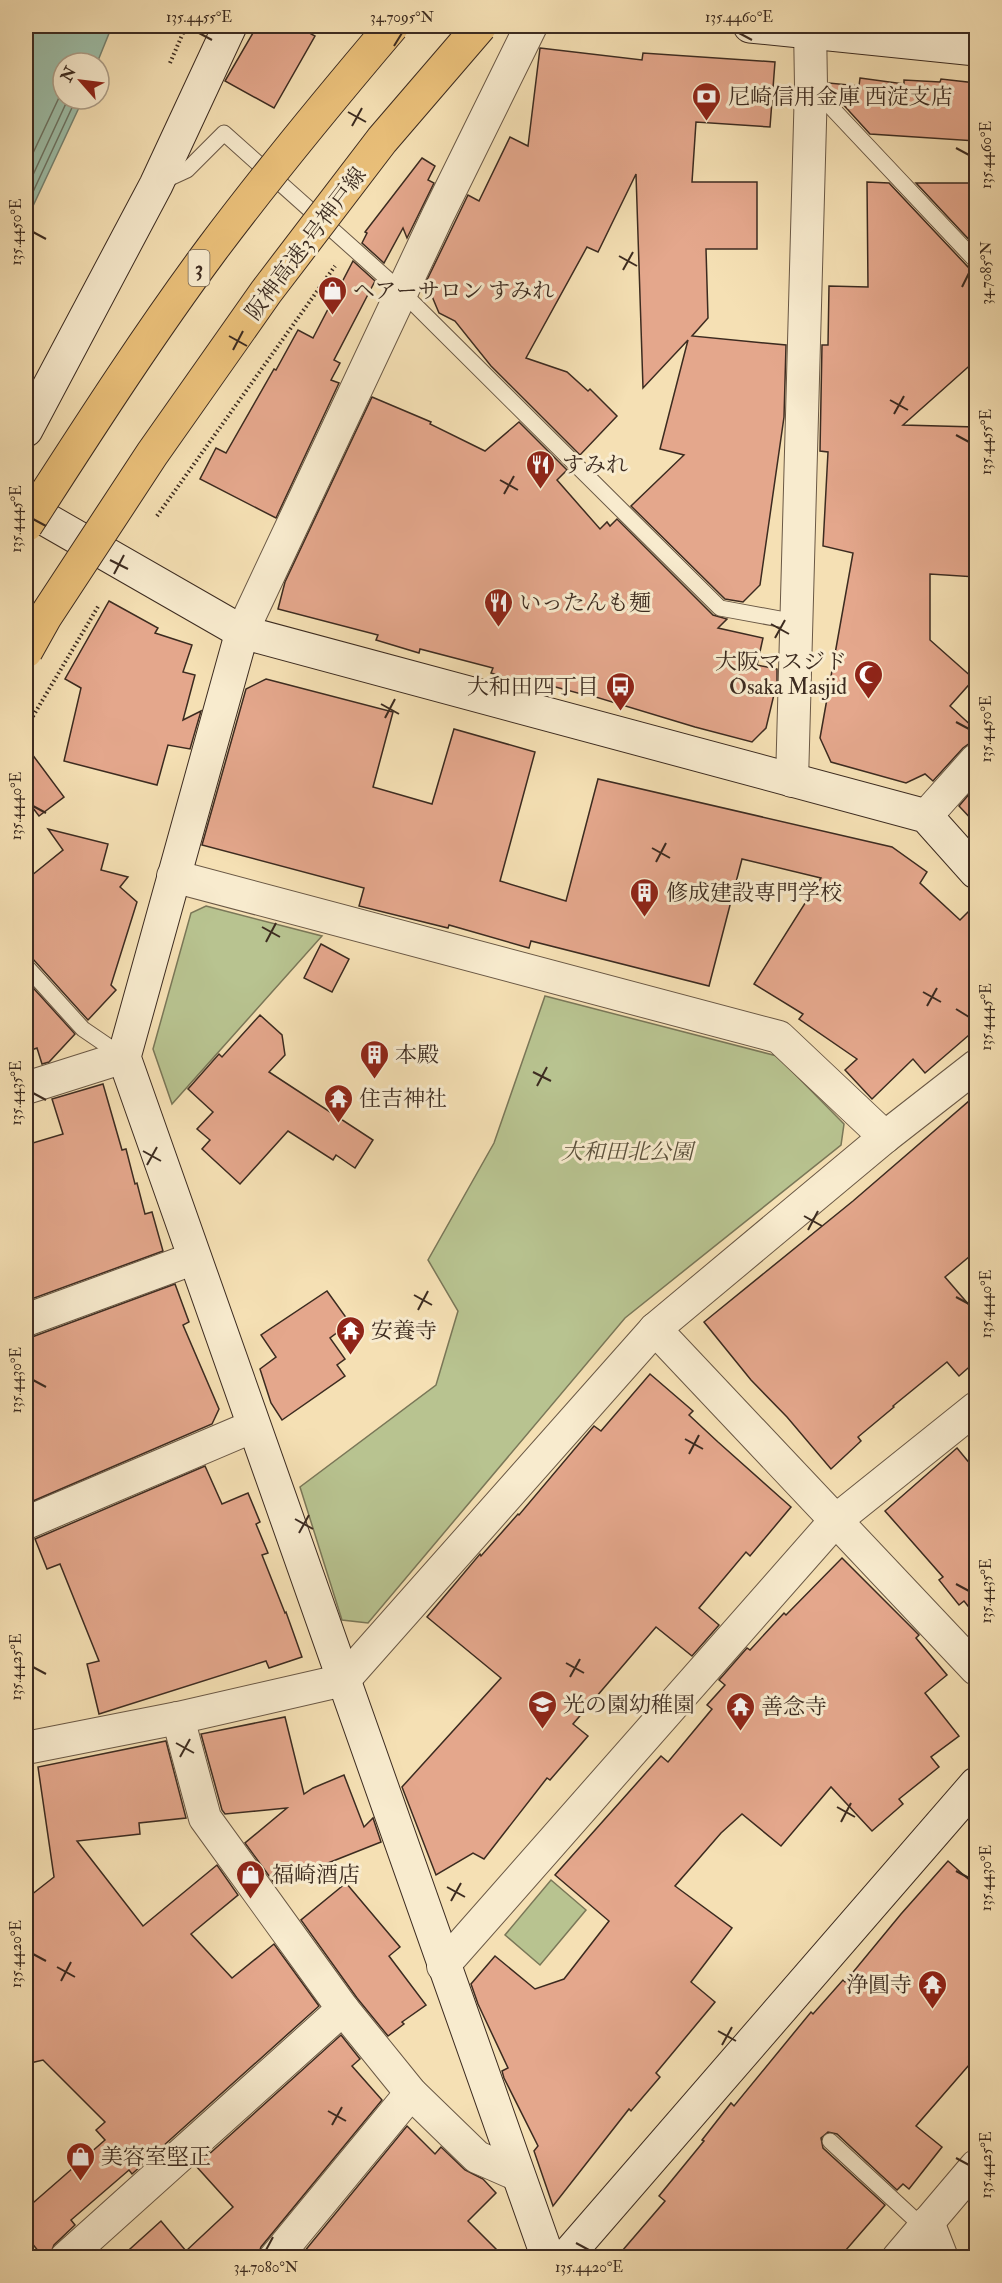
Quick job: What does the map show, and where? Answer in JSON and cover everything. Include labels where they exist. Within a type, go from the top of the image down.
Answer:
[{"type":"highway","name":"3","points":[[26,525],[98,413],[212,249],[331,98],[392,26]]},
{"type":"highway","name":"阪神高速3号神戸線","points":[[26,651],[45,617],[152,454],[266,292],[382,140],[480,26]]},
{"type":"street","points":[[26,430],[156,185],[230,26]]},
{"type":"street","points":[[531,26],[402,292],[242,632],[124,1057],[443,1966],[548,2258]]},
{"type":"street","points":[[750,26],[810,28],[976,49]]},
{"type":"street","points":[[792,781],[811,86],[810,28]]},
{"type":"street","points":[[26,508],[242,632],[926,816],[976,872]]},
{"type":"street","points":[[926,816],[976,760]]},
{"type":"street","points":[[173,876],[779,1037],[885,1137]]},
{"type":"street","points":[[26,1088],[124,1057]]},
{"type":"street","points":[[26,1748],[178,1718],[344,1680],[655,1329],[885,1137],[976,1066]]},
{"type":"street","points":[[26,1320],[195,1258]]},
{"type":"street","points":[[655,1329],[976,1669]]},
{"type":"street","points":[[443,1966],[835,1521],[976,1408]]},
{"type":"street","points":[[26,1522],[254,1426]]},
{"type":"street","points":[[178,1718],[205,1818],[343,2009],[411,2093],[477,2157],[518,2175]]},
{"type":"street","points":[[565,2258],[976,1784]]},
{"type":"street","points":[[66,2258],[343,2009]]},
{"type":"street","points":[[275,2258],[411,2093]]},
{"type":"street","points":[[898,2258],[976,2166]]},
{"type":"street","points":[[926,2225],[942,2258]]},
{"type":"lane","points":[[811,86],[976,261]]},
{"type":"lane","points":[[156,185],[187,170],[224,133],[402,292],[720,609],[796,622]]},
{"type":"lane","points":[[26,966],[83,1029],[124,1057]]},
{"type":"lane","points":[[830,2141],[926,2225]]},
{"type":"path","points":[[26,728],[123,564],[350,245]]},
{"type":"green space","points":[[206,906],[322,936],[172,1104],[153,1049],[191,913]]},
{"type":"green space","name":"大和田北公園","points":[[545,996],[777,1056],[844,1124],[841,1145],[625,1318],[368,1623],[342,1620],[300,1487],[436,1385],[458,1311],[428,1260],[494,1143]]},
{"type":"green space","points":[[551,1880],[586,1910],[540,1965],[505,1935]]},
{"type":"water","points":[[26,26],[112,26],[102,51],[51,51],[51,111],[77,111],[26,221]]},
{"type":"building","points":[[257,26],[297,26],[315,36],[274,108],[225,81]]},
{"type":"building","points":[[540,48],[642,60],[643,53],[775,62],[770,127],[696,122],[692,182],[757,182],[757,249],[706,249],[708,318],[692,336],[786,345],[784,417],[760,585],[743,602],[725,599],[631,506],[684,455],[660,449],[688,340],[643,388],[636,174],[598,252],[587,247],[526,358],[567,372],[588,391],[590,389],[617,416],[580,455],[491,366],[455,321],[439,313],[426,282],[468,195],[479,201],[510,137],[528,146]]},
{"type":"building","points":[[860,78],[904,84],[904,80],[940,82],[941,79],[976,83],[976,141],[870,134],[829,89],[829,83],[859,86]]},
{"type":"building","points":[[422,158],[435,166],[428,180],[434,183],[407,238],[403,228],[384,263],[362,243],[367,233],[365,232]]},
{"type":"building","points":[[867,182],[889,183],[969,268],[976,271],[976,360],[903,425],[976,427],[976,577],[930,574],[930,640],[974,679],[950,706],[976,730],[976,742],[963,748],[933,781],[925,774],[906,783],[831,762],[820,738],[853,553],[823,546],[828,452],[820,451],[822,345],[828,345],[829,286],[868,287]]},
{"type":"building","points":[[916,183],[976,183],[976,247]]},
{"type":"building","points":[[353,261],[375,281],[334,360],[340,363],[331,380],[339,383],[276,518],[200,479],[216,448],[226,453],[298,330],[313,338]]},
{"type":"building","points":[[372,397],[431,422],[430,424],[485,451],[519,422],[567,470],[557,480],[600,529],[607,522],[610,526],[617,519],[713,615],[727,619],[718,628],[763,638],[757,665],[777,669],[777,682],[766,728],[752,742],[586,694],[537,682],[536,687],[491,673],[493,668],[420,649],[419,653],[376,640],[378,635],[278,609],[285,582]]},
{"type":"building","points":[[109,601],[158,628],[155,633],[192,645],[183,672],[195,675],[183,720],[201,711],[190,749],[168,745],[157,785],[64,761],[81,688],[65,679]]},
{"type":"building","points":[[266,679],[393,712],[373,787],[432,804],[454,729],[535,752],[500,881],[566,901],[598,779],[892,847],[927,872],[920,883],[960,920],[976,904],[976,1029],[925,1073],[913,1059],[872,1099],[845,1070],[857,1059],[799,1019],[803,1014],[754,984],[821,878],[742,859],[709,986],[531,941],[529,948],[449,925],[448,928],[359,906],[364,888],[202,845],[246,689]]},
{"type":"building","points":[[26,746],[64,797],[39,816],[26,799]]},
{"type":"building","points":[[976,786],[976,824],[959,806]]},
{"type":"building","points":[[48,829],[108,844],[101,870],[128,877],[120,887],[137,902],[111,985],[116,990],[88,1020],[33,959],[26,956],[26,880],[63,850]]},
{"type":"building","points":[[321,944],[349,959],[332,992],[304,978]]},
{"type":"building","points":[[26,980],[75,1034],[49,1062],[42,1064],[37,1048],[26,1052]]},
{"type":"building","points":[[260,1015],[282,1035],[285,1055],[269,1072],[373,1140],[355,1168],[336,1155],[333,1160],[288,1131],[240,1184],[202,1149],[210,1140],[197,1129],[213,1112],[188,1089],[219,1054],[222,1057]]},
{"type":"building","points":[[103,1084],[122,1150],[126,1149],[145,1214],[152,1212],[163,1251],[26,1301],[26,1145],[63,1134],[52,1099]]},
{"type":"building","points":[[976,1095],[976,1251],[945,1277],[976,1313],[976,1361],[959,1376],[947,1362],[858,1437],[861,1441],[831,1469],[787,1417],[751,1380],[704,1322],[853,1201]]},
{"type":"building","points":[[175,1284],[189,1322],[183,1325],[219,1409],[212,1424],[26,1504],[26,1338]]},
{"type":"building","points":[[327,1291],[350,1323],[330,1338],[345,1359],[337,1365],[345,1376],[282,1420],[271,1403],[260,1369],[276,1357],[261,1335]]},
{"type":"building","points":[[650,1374],[693,1411],[689,1415],[791,1507],[750,1556],[746,1552],[699,1608],[719,1625],[692,1656],[656,1627],[573,1724],[588,1736],[550,1780],[547,1778],[484,1859],[473,1853],[436,1875],[402,1787],[501,1678],[427,1617],[480,1554],[481,1556],[519,1515],[594,1426],[601,1431]]},
{"type":"building","points":[[957,1448],[976,1471],[976,1616],[964,1601],[959,1605],[939,1580],[943,1577],[885,1511]]},
{"type":"building","points":[[205,1466],[222,1504],[248,1493],[260,1522],[256,1524],[268,1553],[262,1555],[302,1657],[269,1668],[266,1661],[99,1714],[87,1664],[99,1661],[60,1564],[47,1569],[35,1539]]},
{"type":"building","points":[[842,1558],[919,1635],[916,1638],[947,1675],[925,1693],[959,1736],[931,1757],[939,1767],[899,1799],[903,1804],[872,1831],[831,1787],[781,1846],[742,1814],[721,1833],[675,1886],[732,1928],[691,1982],[715,2002],[656,2073],[660,2077],[631,2111],[629,2109],[553,2206],[534,2151],[538,2146],[504,2078],[502,2071],[508,2068],[471,1984],[495,1956],[535,1989],[564,1979],[609,1921],[555,1875],[661,1756],[668,1762],[712,1709],[707,1705],[725,1685],[719,1680],[747,1648],[750,1650],[784,1613],[786,1615]]},
{"type":"building","points":[[285,1717],[304,1794],[344,1775],[364,1827],[373,1818],[381,1842],[275,1884],[245,1843],[287,1808],[225,1814],[201,1734]]},
{"type":"building","points":[[166,1741],[186,1818],[139,1823],[140,1834],[77,1841],[143,1926],[217,1865],[238,1895],[191,1934],[232,1978],[274,1944],[319,2006],[132,2174],[129,2170],[71,2220],[75,2225],[54,2245],[49,2258],[44,2258],[26,2236],[26,2209],[105,2140],[96,2130],[105,2122],[43,2060],[26,2064],[26,1899],[54,1877],[38,1767]]},
{"type":"building","points":[[948,1861],[976,1886],[976,2057],[916,2126],[942,2147],[909,2189],[903,2184],[897,2190],[837,2134],[828,2132],[821,2138],[823,2148],[885,2205],[839,2258],[616,2258],[665,2201],[659,2196],[704,2141],[702,2140],[731,2103],[734,2106],[811,2012],[813,2014],[843,1980],[845,1982]]},
{"type":"building","points":[[346,1883],[400,1947],[389,1956],[426,2005],[402,2022],[404,2024],[388,2036],[357,1998],[301,1920]]},
{"type":"building","points":[[341,2035],[360,2059],[352,2066],[382,2100],[261,2247],[257,2258],[120,2258],[161,2221],[186,2251],[233,2207],[196,2166]]},
{"type":"building","points":[[407,2126],[435,2154],[441,2147],[465,2170],[483,2179],[496,2193],[468,2221],[505,2258],[299,2258]]},
{"type":"place","name":"尼崎信用金庫 西淀支店","points":[[707,122]]},
{"type":"place","name":"ヘアーサロン すみれ","points":[[332,316]]},
{"type":"place","name":"すみれ","points":[[541,490]]},
{"type":"place","name":"いったんも麺","points":[[498,628]]},
{"type":"place","name":"大阪マスジド Osaka Masjid","points":[[868,700]]},
{"type":"place","name":"大和田四丁目","points":[[620,712]]},
{"type":"place","name":"修成建設専門学校","points":[[645,918]]},
{"type":"place","name":"本殿","points":[[374,1080]]},
{"type":"place","name":"住吉神社","points":[[338,1124]]},
{"type":"place","name":"安養寺","points":[[350,1356]]},
{"type":"place","name":"光の園幼稚園","points":[[542,1730]]},
{"type":"place","name":"善念寺","points":[[740,1732]]},
{"type":"place","name":"福崎酒店","points":[[251,1900]]},
{"type":"place","name":"浄圓寺","points":[[933,2010]]},
{"type":"place","name":"美容室堅正","points":[[80,2182]]}]
